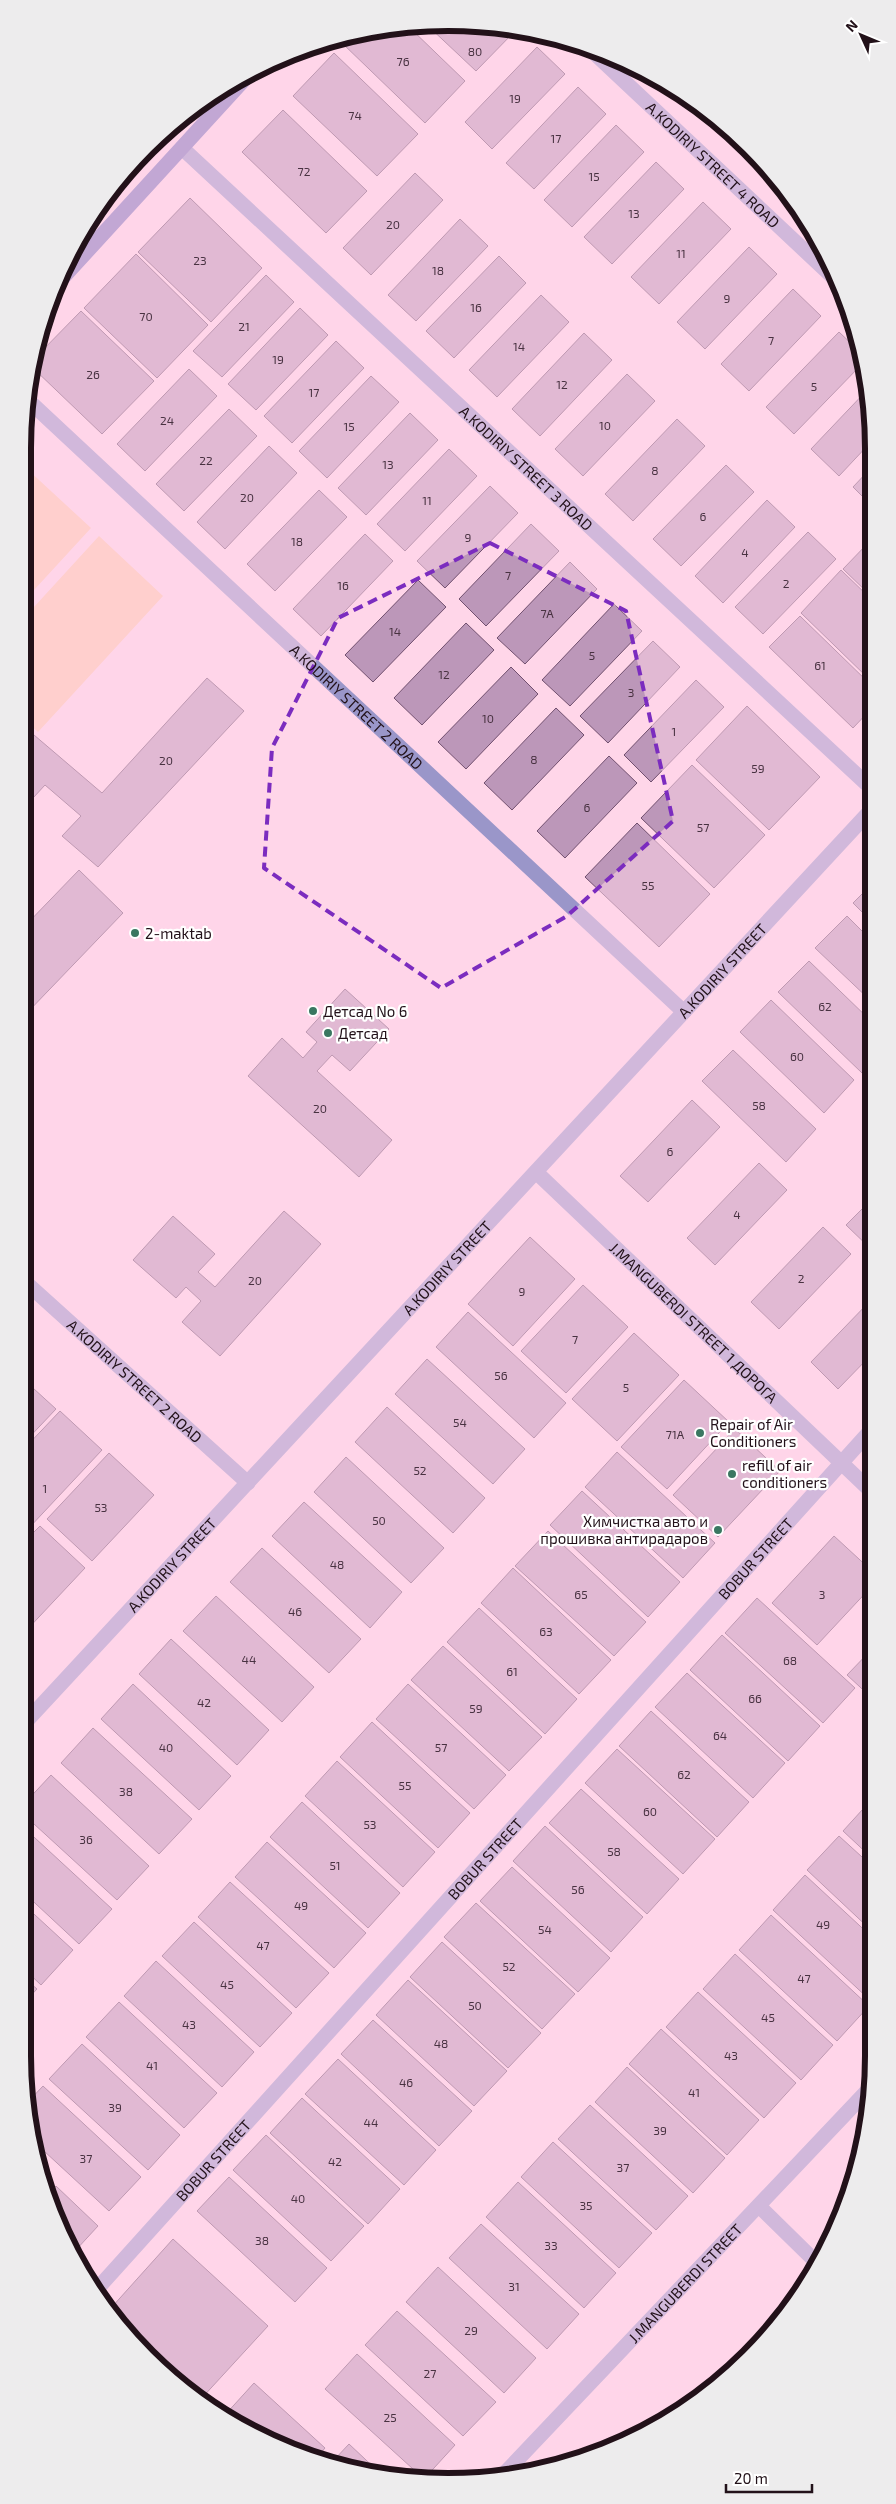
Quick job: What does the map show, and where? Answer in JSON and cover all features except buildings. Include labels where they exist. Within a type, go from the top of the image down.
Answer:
[{"type":"main road","points":[[73,267],[234,90]]},
{"type":"street","name":"A.KODIRIY STREET 4 ROAD","points":[[603,61],[824,269]]},
{"type":"street","name":"A.KODIRIY STREET 3 ROAD","points":[[182,148],[865,782]]},
{"type":"street","name":"A.KODIRIY STREET 2 ROAD","points":[[34,405],[684,1012]]},
{"type":"street","name":"A.KODIRIY STREET","points":[[31,1716],[865,816]]},
{"type":"street","name":"J.MANGUBERDI STREET 1 ДОРОГА","points":[[536,1172],[865,1485]]},
{"type":"street","name":"A.KODIRIY STREET 2 ROAD","points":[[31,1287],[248,1483]]},
{"type":"street","name":"BOBUR STREET","points":[[100,2286],[865,1437]]},
{"type":"street","name":"J.MANGUBERDI STREET","points":[[510,2468],[863,2096]]},
{"type":"street","points":[[759,2206],[812,2258]]},
{"type":"highlighted area","points":[[490,543],[626,611],[673,821],[567,916],[441,988],[264,868],[272,748],[338,618]]},
{"type":"shaded area","points":[[31,473],[91,528],[31,593]]},
{"type":"shaded area","points":[[99,536],[163,596],[38,732],[31,725],[31,610]]},
{"type":"place","name":"2-maktab","points":[[135,933]]},
{"type":"place","name":"Детсад No 6","points":[[313,1011]]},
{"type":"place","name":"Детсад","points":[[328,1033]]},
{"type":"place","name":"Repair of Air Conditioners","points":[[700,1433]]},
{"type":"place","name":"refill of air conditioners","points":[[732,1474]]},
{"type":"place","name":"Химчистка авто и прошивка антирадаров","points":[[718,1530]]}]
